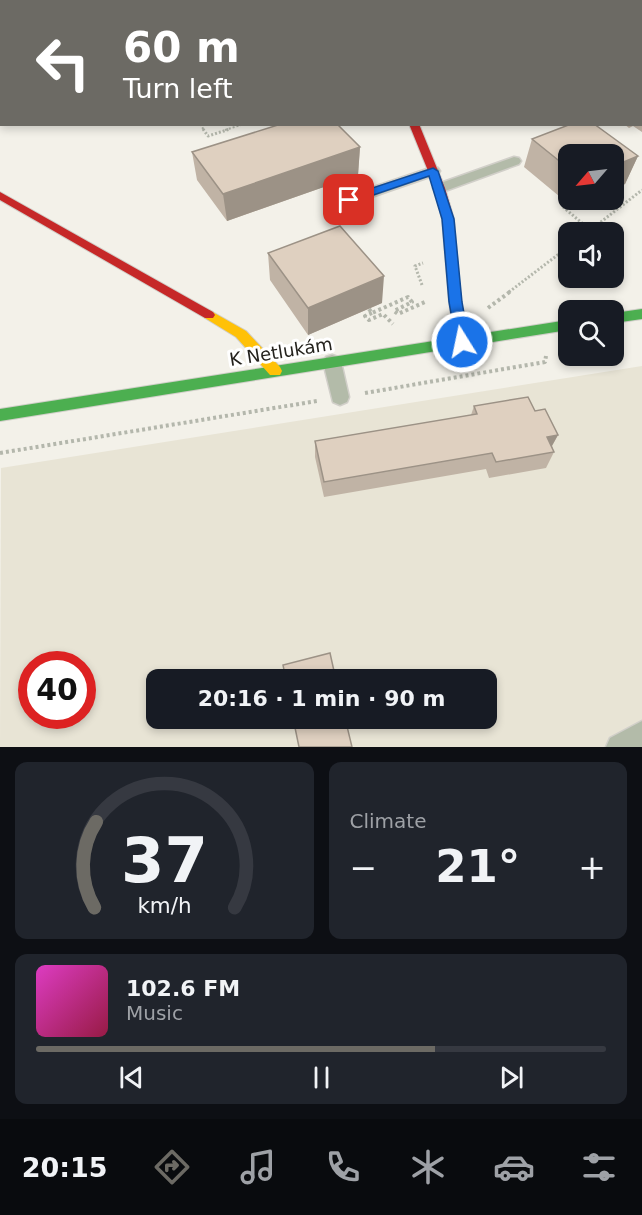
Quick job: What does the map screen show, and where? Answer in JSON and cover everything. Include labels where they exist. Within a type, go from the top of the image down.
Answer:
[{"type":"street","points":[[415,126],[440,188],[448,219],[455,302],[462,342]]},
{"type":"street","points":[[0,195],[241,334],[275,371]]},
{"type":"street","points":[[624,317],[642,314]]},
{"type":"street","name":"K Netlukám","points":[[0,414],[558,327]]},
{"type":"lane","points":[[440,188],[514,161]]},
{"type":"lane","points":[[349,200],[433,171]]},
{"type":"lane","points":[[332,362],[340,397]]},
{"type":"lane","points":[[619,747],[642,734]]},
{"type":"path","points":[[201,126],[208,136],[238,126]]},
{"type":"path","points":[[601,222],[642,190]]},
{"type":"path","points":[[566,210],[579,222]]},
{"type":"path","points":[[492,313],[487,306],[558,254]]},
{"type":"path","points":[[390,321],[383,314],[369,320],[365,316],[370,311],[408,297],[412,302],[394,311],[398,314],[427,301],[415,266],[429,259]]},
{"type":"path","points":[[0,453],[544,362],[548,353]]},
{"type":"shaded area","points":[[642,366],[642,747],[0,747],[1,468]]},
{"type":"building","points":[[275,126],[339,126],[360,147],[223,194],[192,152]]},
{"type":"building","points":[[566,126],[597,126],[622,144],[558,144],[558,160],[532,139]]},
{"type":"building","points":[[624,146],[638,156],[624,162]]},
{"type":"building","points":[[340,226],[384,276],[308,308],[268,253]]},
{"type":"building","points":[[528,397],[535,411],[545,409],[558,435],[547,437],[554,452],[496,462],[492,453],[324,482],[315,441],[477,414],[474,406]]},
{"type":"building","points":[[330,653],[334,669],[284,669],[283,665]]},
{"type":"building","points":[[295,729],[348,729],[352,747],[299,747]]},
{"type":"traffic: fast","points":[[624,317],[642,314]]},
{"type":"traffic: fast","points":[[0,415],[558,327]]},
{"type":"traffic: slow","points":[[209,315],[241,334],[275,371]]},
{"type":"traffic: jam","points":[[415,126],[440,188],[448,219],[455,302],[462,342]]},
{"type":"traffic: jam","points":[[0,195],[209,315]]},
{"type":"route","points":[[349,200],[433,171],[448,219],[455,302],[462,342]]}]
